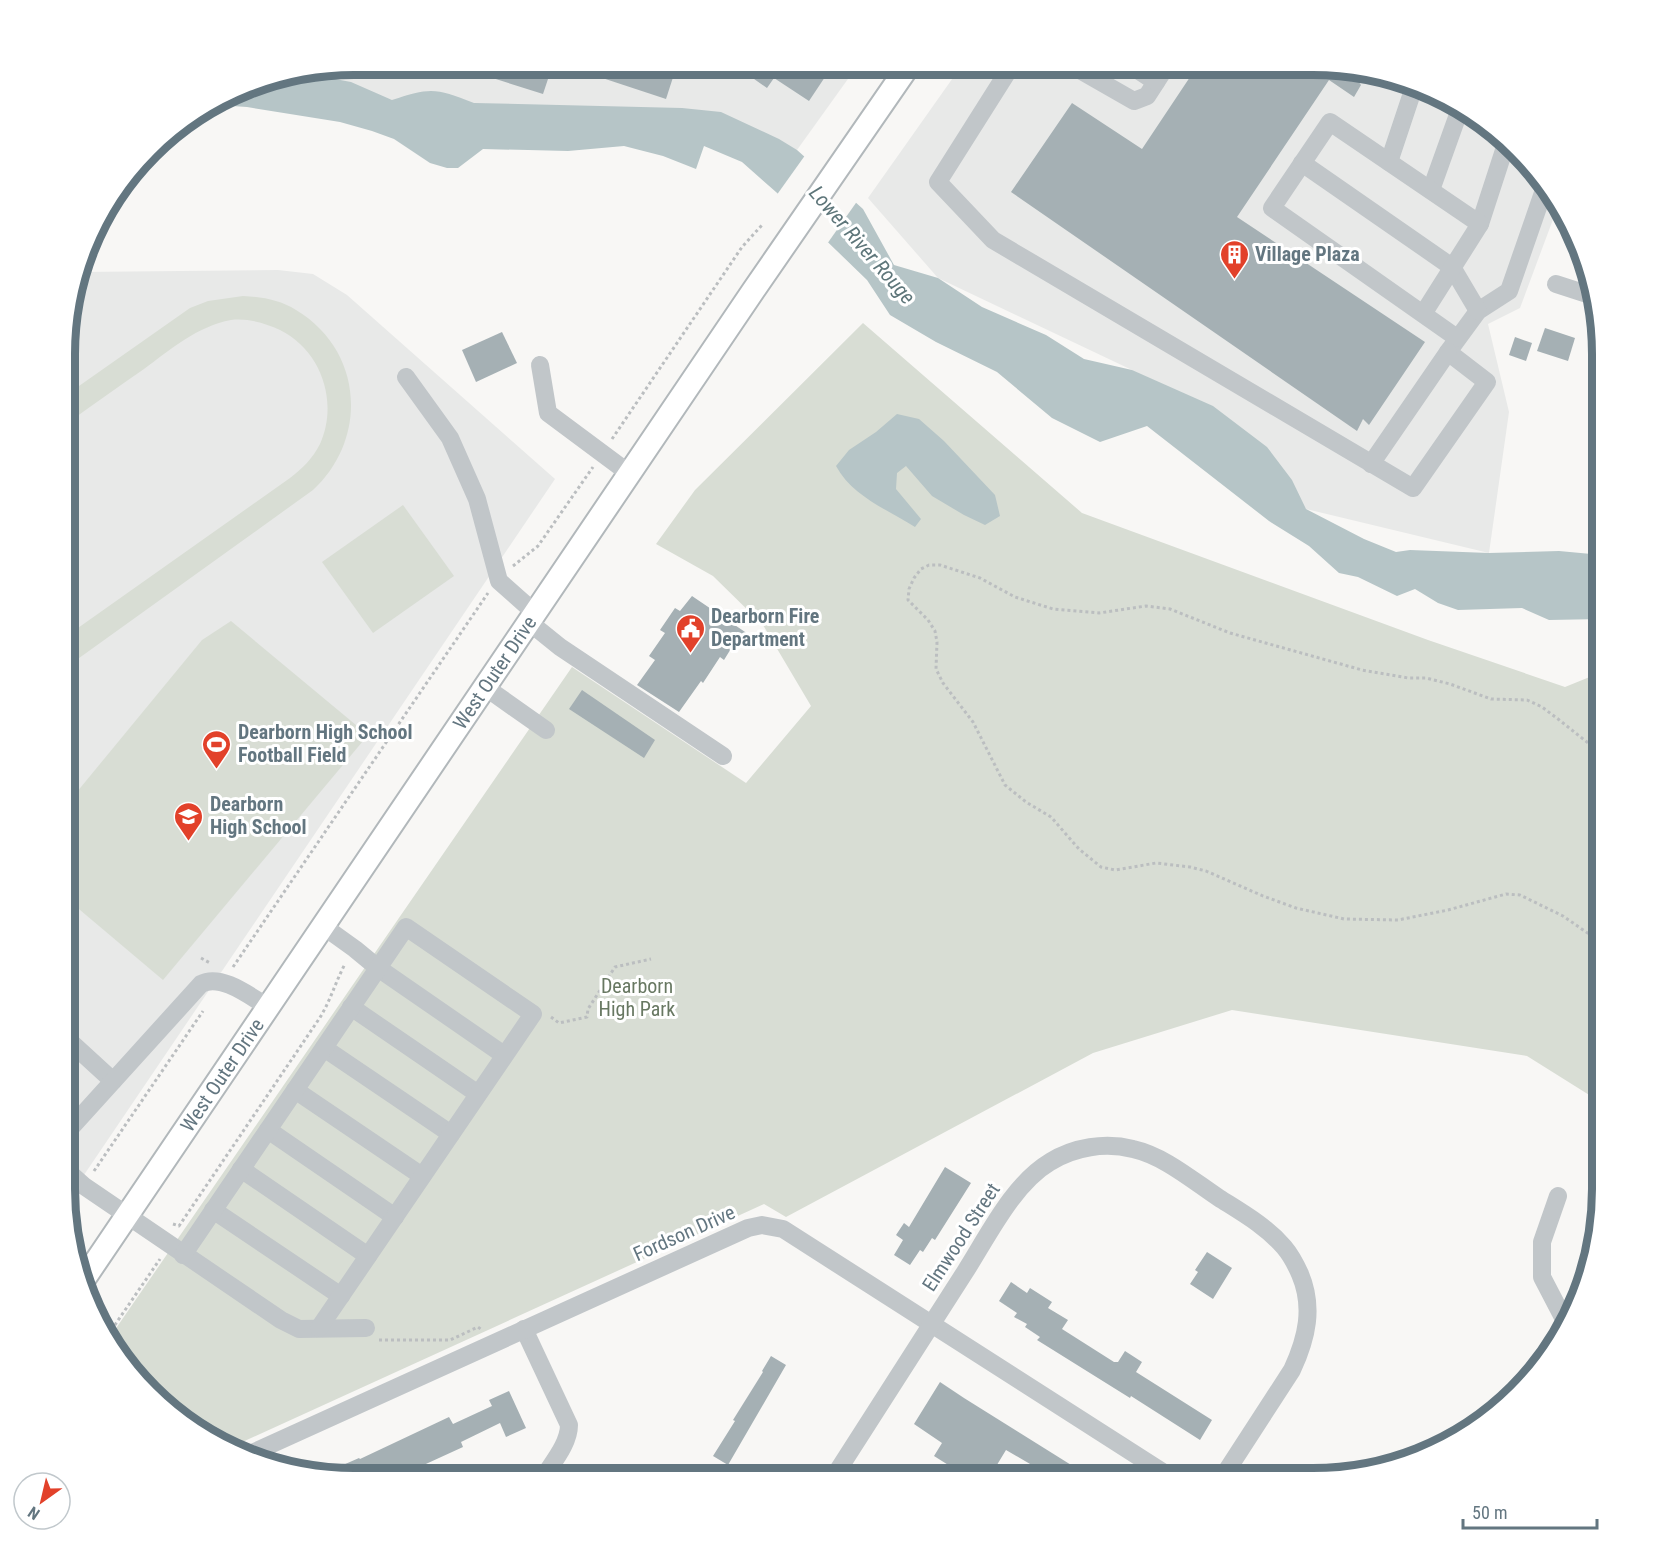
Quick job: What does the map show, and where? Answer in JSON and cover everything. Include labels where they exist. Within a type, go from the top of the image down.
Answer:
[{"type":"main road","name":"West Outer Drive","points":[[88,1273],[848,151],[902,75]]},
{"type":"street","points":[[1006,75],[938,182],[993,240],[1413,488],[1487,382],[1423,314],[1272,208],[1330,122],[1480,224]]},
{"type":"street","points":[[1088,75],[1134,101],[1147,96],[1161,75]]},
{"type":"street","points":[[1145,75],[1156,82]]},
{"type":"street","points":[[1389,162],[1412,93]]},
{"type":"street","points":[[1431,190],[1458,115]]},
{"type":"street","points":[[1423,314],[1480,224],[1504,151]]},
{"type":"street","points":[[1302,163],[1452,267],[1478,311]]},
{"type":"street","points":[[1371,464],[1452,345],[1478,311],[1509,291],[1542,195]]},
{"type":"street","points":[[1556,284],[1586,294]]},
{"type":"street","points":[[540,365],[548,413],[630,474]]},
{"type":"street","points":[[406,377],[450,438],[477,499],[499,581],[560,647],[723,756]]},
{"type":"street","points":[[485,687],[546,730]]},
{"type":"street","points":[[323,926],[378,968],[504,1055]]},
{"type":"street","points":[[183,1255],[406,927],[533,1014],[319,1328]]},
{"type":"street","points":[[75,1123],[201,984],[223,982],[268,1007]]},
{"type":"street","points":[[351,1007],[478,1094]]},
{"type":"street","points":[[75,1046],[112,1081]]},
{"type":"street","points":[[324,1048],[451,1134]]},
{"type":"street","points":[[295,1090],[422,1176]]},
{"type":"street","points":[[268,1130],[395,1217]]},
{"type":"street","name":"Elmwood Street","points":[[840,1468],[1022,1183],[1062,1155],[1094,1146],[1113,1146],[1132,1148],[1162,1161],[1262,1227],[1285,1248],[1299,1273],[1307,1300],[1308,1318],[1301,1352],[1292,1370],[1228,1468]]},
{"type":"street","points":[[242,1169],[368,1256]]},
{"type":"street","points":[[75,1178],[156,1237],[281,1320],[299,1329],[366,1328]]},
{"type":"street","points":[[1558,1196],[1542,1242],[1542,1277],[1562,1315]]},
{"type":"street","points":[[213,1210],[341,1296]]},
{"type":"street","name":"Fordson Drive","points":[[257,1451],[748,1228],[762,1225],[783,1229],[866,1280],[930,1324],[1156,1468]]},
{"type":"street","points":[[524,1329],[569,1425],[565,1441],[549,1468]]},
{"type":"path","points":[[1592,746],[1542,707],[1527,700],[1491,699],[1426,678],[1408,678],[1362,670],[1230,633],[1170,609],[1146,606],[1099,613],[1053,609],[1015,597],[980,578],[940,565],[929,564],[921,569],[909,589],[908,600],[928,620],[935,631],[936,669],[943,683],[973,722],[1005,785],[1026,802],[1051,817],[1079,849],[1101,867],[1115,870],[1156,863],[1190,867],[1206,871],[1296,908],[1344,920],[1398,920],[1448,910],[1506,894],[1520,895],[1563,916],[1592,936]]},
{"type":"path","points":[[533,1014],[544,1012],[559,1023],[586,1017],[588,1009],[615,967],[651,959]]},
{"type":"path","points":[[156,1237],[166,1223],[179,1226],[328,1005],[345,964]]},
{"type":"path","points":[[91,1175],[209,1002]]},
{"type":"path","points":[[112,1329],[161,1257]]},
{"type":"shaded area","points":[[354,75],[851,75],[797,150],[392,100],[291,82],[317,77]]},
{"type":"shaded area","points":[[955,75],[1313,75],[1350,77],[1386,84],[1420,96],[1453,112],[1497,144],[1523,170],[1555,214],[1520,308],[1488,324],[1509,412],[1489,553],[1306,509],[1132,370],[938,278],[868,198]]},
{"type":"shaded area","name":"Dearborn High School","points":[[278,270],[313,274],[347,295],[555,479],[75,1188],[75,354],[77,317],[87,272]]},
{"type":"green space","points":[[243,296],[271,300],[296,310],[318,327],[335,348],[346,371],[351,395],[350,421],[343,446],[331,469],[313,490],[75,661],[75,630],[290,478],[307,463],[320,444],[328,411],[323,379],[316,364],[294,339],[280,330],[250,320],[231,320],[196,333],[75,418],[75,389],[190,308],[208,301]]},
{"type":"green space","name":"Dearborn High Park","points":[[863,323],[1082,513],[1428,640],[1565,687],[1592,676],[1592,1097],[1527,1056],[1232,1010],[1093,1053],[786,1217],[764,1204],[239,1443],[199,1421],[170,1399],[144,1373],[114,1332],[572,667],[746,783],[811,706],[763,625],[713,576],[656,544],[695,490]]},
{"type":"green space","points":[[403,505],[454,576],[373,633],[322,562]]},
{"type":"green space","name":"Dearborn High School Football Field","points":[[231,621],[368,735],[163,980],[75,906],[75,794],[202,640]]},
{"type":"water","name":"Lower River Rouge","points":[[323,77],[351,82],[392,100],[433,91],[451,94],[474,103],[682,108],[721,112],[797,150],[863,209],[894,265],[938,278],[982,307],[1046,335],[1084,359],[1132,370],[1213,406],[1267,447],[1292,480],[1306,509],[1364,539],[1396,552],[1410,550],[1489,553],[1559,551],[1592,554],[1592,619],[1549,620],[1522,608],[1458,610],[1438,603],[1415,589],[1397,596],[1358,577],[1339,573],[1309,546],[1269,521],[1147,426],[1100,442],[1052,418],[997,372],[936,342],[890,315],[867,280],[776,192],[742,162],[704,146],[696,169],[663,156],[624,146],[568,151],[483,149],[458,168],[447,168],[430,163],[394,139],[372,131],[340,122],[227,106],[281,84]]},
{"type":"water","points":[[897,414],[919,419],[944,441],[995,495],[1000,516],[985,525],[964,515],[932,496],[906,466],[897,473],[896,489],[921,519],[915,527],[871,501],[851,486],[836,466],[849,450]]},
{"type":"pier","points":[[806,154],[858,200],[827,244],[776,196]]},
{"type":"building","points":[[483,75],[530,75],[541,78],[549,76],[543,94]]},
{"type":"building","points":[[593,75],[674,75],[666,99]]},
{"type":"building","points":[[748,75],[826,75],[809,101],[774,78],[767,88]]},
{"type":"building","name":"Village Plaza","points":[[1191,75],[1313,75],[1360,79],[1358,81],[1361,85],[1354,97],[1329,80],[1237,217],[1425,342],[1369,425],[1363,419],[1357,431],[1011,192],[1072,103],[1142,149]]},
{"type":"building","points":[[1545,328],[1575,338],[1568,361],[1537,351]]},
{"type":"building","points":[[502,332],[517,363],[476,382],[462,350]]},
{"type":"building","points":[[1515,337],[1532,343],[1526,361],[1509,355]]},
{"type":"building","name":"Dearborn Fire Department","points":[[692,596],[748,634],[737,650],[732,647],[724,660],[720,657],[703,683],[701,681],[679,712],[637,685],[655,660],[649,656],[665,633],[660,630],[675,608],[680,611]]},
{"type":"building","points":[[582,690],[655,740],[644,758],[569,709]]},
{"type":"building","points":[[945,1167],[971,1183],[935,1240],[932,1238],[923,1252],[920,1250],[910,1265],[894,1255],[903,1240],[896,1235],[904,1223],[909,1227]]},
{"type":"building","points":[[1207,1252],[1232,1268],[1213,1299],[1190,1284],[1198,1272],[1195,1270]]},
{"type":"building","points":[[1011,1282],[1027,1293],[1030,1288],[1052,1302],[1048,1308],[1068,1320],[1062,1329],[1114,1362],[1118,1362],[1125,1351],[1142,1362],[1136,1372],[1212,1420],[1200,1440],[1037,1340],[1040,1337],[1025,1327],[1027,1324],[1014,1317],[1017,1313],[999,1301]]},
{"type":"building","points":[[771,1356],[786,1365],[728,1465],[713,1456]]},
{"type":"building","points":[[940,1382],[1076,1468],[1037,1468],[1006,1450],[995,1468],[953,1468],[934,1456],[942,1443],[914,1424]]},
{"type":"building","points":[[509,1391],[526,1428],[506,1437],[500,1423],[461,1442],[463,1447],[417,1468],[338,1467],[449,1417],[453,1424],[492,1406],[489,1400]]},
{"type":"place","name":"Village Plaza","points":[[1234,280]]},
{"type":"place","name":"Dearborn Fire Department","points":[[690,654]]},
{"type":"place","name":"Dearborn High School Football Field","points":[[217,770]]},
{"type":"place","name":"Dearborn High School","points":[[189,842]]}]
